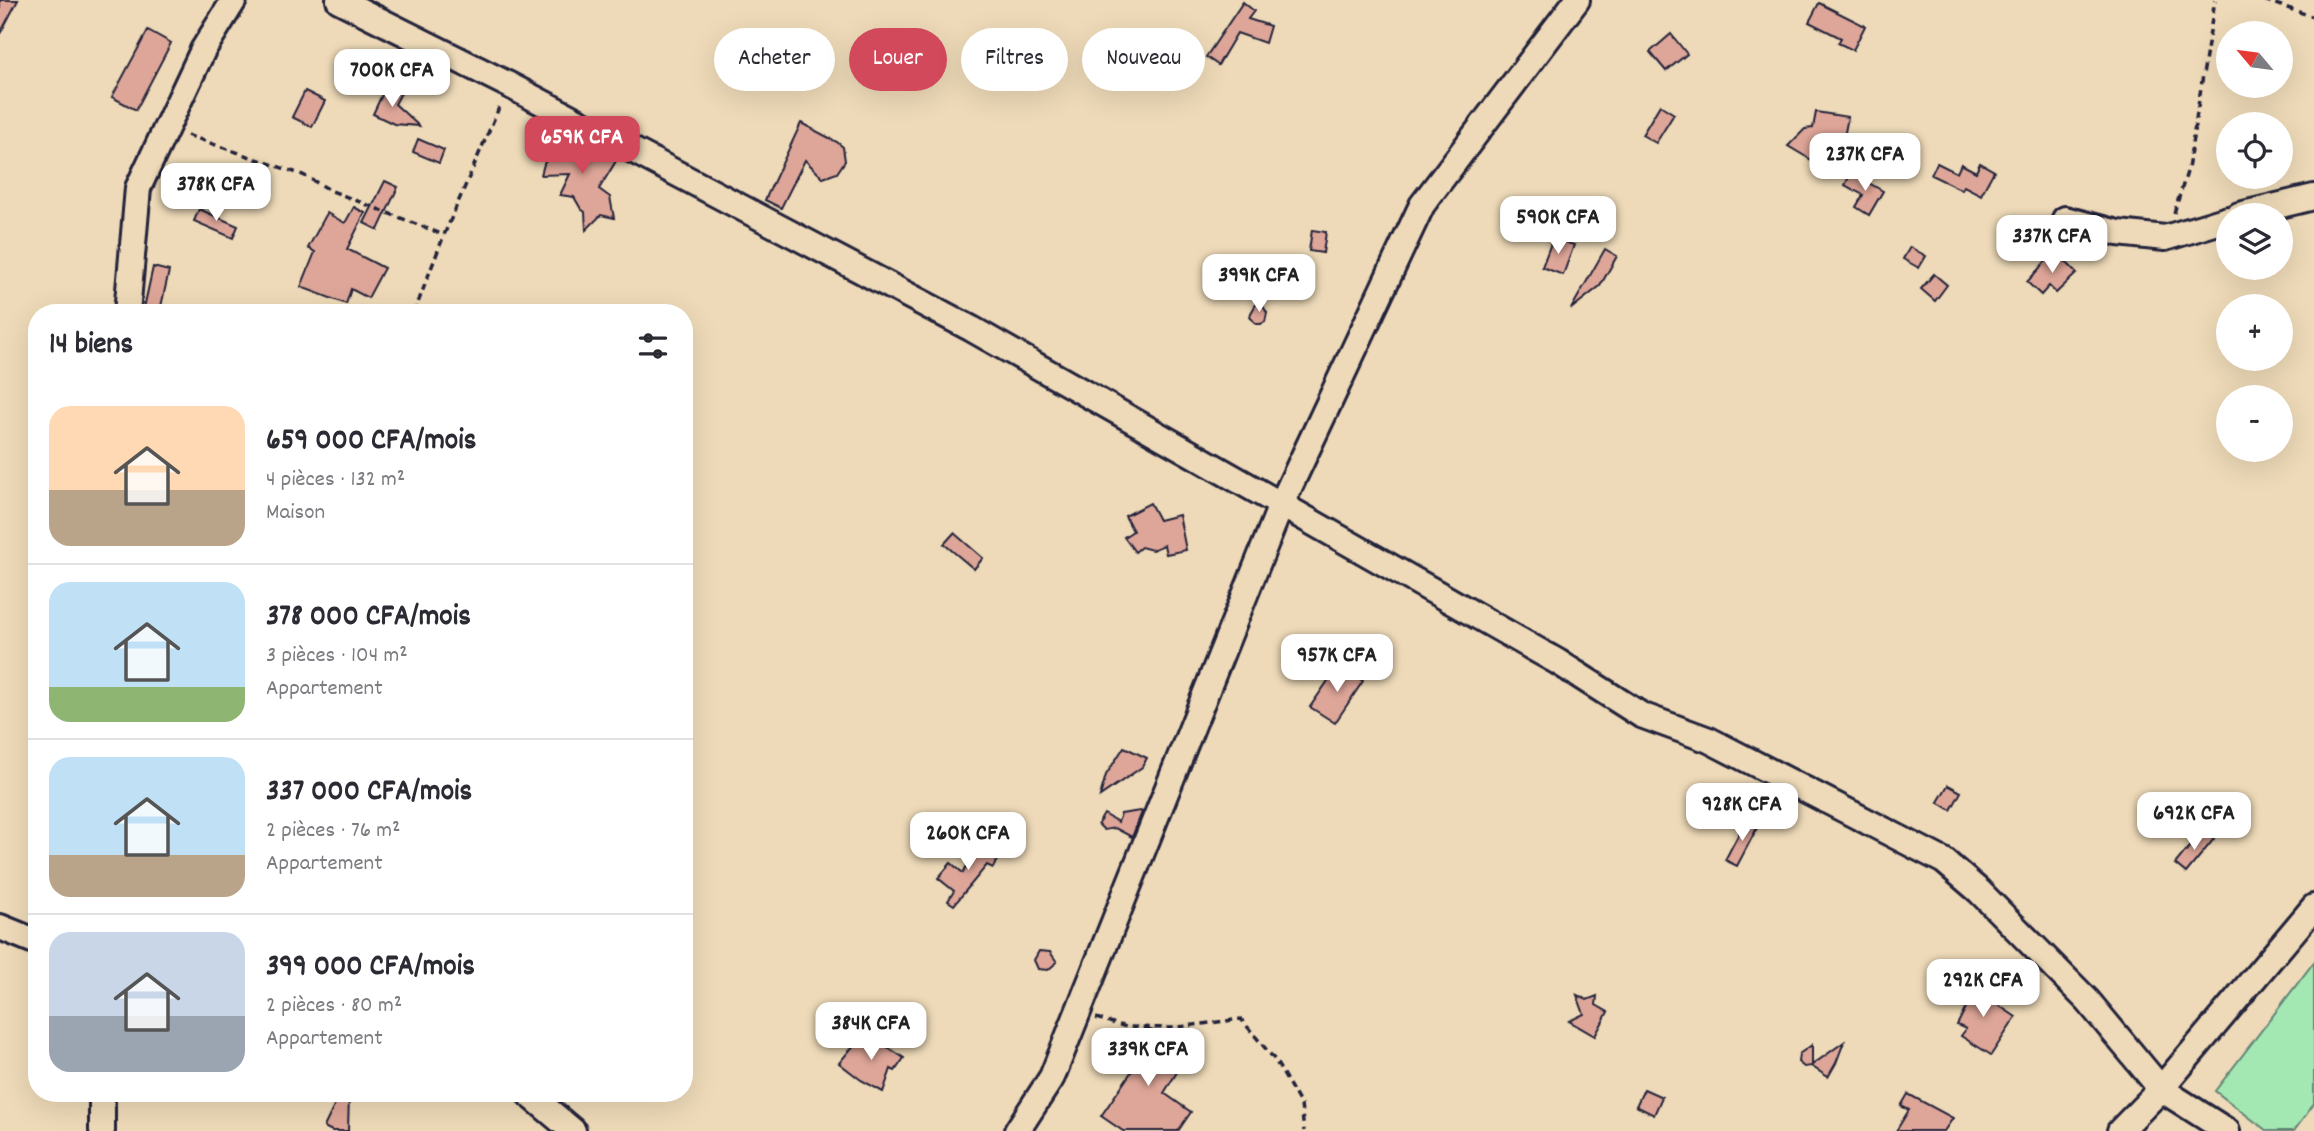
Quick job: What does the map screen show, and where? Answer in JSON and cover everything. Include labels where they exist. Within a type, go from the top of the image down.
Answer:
[{"type":"street","points":[[128,304],[138,188],[202,50],[234,0]]},
{"type":"street","points":[[339,0],[509,85],[972,329],[1558,662],[1641,715],[1709,740],[1944,861],[1979,891],[2088,1000],[2161,1089],[2227,1131]]},
{"type":"street","points":[[1017,1131],[1052,1077],[1281,505],[1422,205],[1577,0]]},
{"type":"street","points":[[2289,203],[2314,197]]},
{"type":"street","points":[[2065,219],[2119,233],[2165,238],[2216,223]]},
{"type":"street","points":[[2120,1131],[2161,1089],[2314,907]]},
{"type":"street","points":[[0,927],[28,938]]},
{"type":"street","points":[[102,1102],[103,1131]]},
{"type":"street","points":[[539,1102],[573,1131]]},
{"type":"path","points":[[2165,238],[2188,169],[2215,0]]},
{"type":"path","points":[[2264,0],[2314,18]]},
{"type":"path","points":[[417,304],[444,235],[509,85]]},
{"type":"path","points":[[165,128],[303,176],[344,196],[444,235]]},
{"type":"path","points":[[1077,1012],[1126,1027],[1171,1028],[1241,1019],[1275,1060],[1295,1094],[1301,1105],[1304,1131]]},
{"type":"green space","points":[[2314,962],[2314,1104],[2294,1131],[2267,1131],[2215,1091]]},
{"type":"building","points":[[0,0],[18,0],[0,34]]},
{"type":"building","points":[[1243,2],[1254,11],[1248,19],[1270,26],[1265,43],[1237,33],[1218,65],[1206,57]]},
{"type":"building","points":[[1819,3],[1865,26],[1853,50],[1838,43],[1841,38],[1809,22]]},
{"type":"building","points":[[148,30],[171,43],[136,110],[112,97]]},
{"type":"building","points":[[1671,34],[1687,54],[1666,71],[1650,52]]},
{"type":"building","points":[[386,86],[401,93],[395,104],[419,126],[394,124],[373,114]]},
{"type":"building","points":[[305,91],[325,101],[312,127],[292,117]]},
{"type":"building","points":[[1660,105],[1674,114],[1656,143],[1642,135]]},
{"type":"building","points":[[1816,112],[1848,117],[1844,137],[1831,152],[1837,155],[1828,170],[1788,146],[1805,129],[1813,128]]},
{"type":"building","points":[[801,123],[843,147],[845,161],[837,173],[823,178],[805,160],[781,208],[765,200]]},
{"type":"building","points":[[574,137],[616,161],[599,189],[610,197],[614,218],[601,215],[586,230],[585,212],[574,197],[560,195],[570,174],[541,175],[544,164],[559,138],[571,144]]},
{"type":"building","points":[[418,139],[444,150],[439,163],[413,152]]},
{"type":"building","points":[[1937,163],[1957,173],[1961,164],[1976,172],[1980,163],[1994,171],[1981,195],[1964,186],[1962,190],[1931,175]]},
{"type":"building","points":[[1851,173],[1883,191],[1869,215],[1856,207],[1863,195],[1845,185]]},
{"type":"building","points":[[385,181],[398,187],[378,230],[364,223]]},
{"type":"building","points":[[354,207],[365,213],[347,249],[384,268],[368,298],[351,289],[346,304],[301,287],[315,252],[308,248],[327,213],[345,223]]},
{"type":"building","points":[[199,209],[238,226],[233,238],[194,221]]},
{"type":"building","points":[[1312,230],[1326,232],[1323,253],[1309,251]]},
{"type":"building","points":[[1553,238],[1574,245],[1563,275],[1542,267]]},
{"type":"building","points":[[1910,247],[1926,256],[1919,268],[1903,259]]},
{"type":"building","points":[[1605,249],[1617,256],[1600,286],[1571,309]]},
{"type":"building","points":[[2055,251],[2077,273],[2056,293],[2049,286],[2041,295],[2027,282]]},
{"type":"building","points":[[153,267],[169,271],[162,304],[145,304]]},
{"type":"building","points":[[1934,274],[1947,285],[1935,301],[1921,289]]},
{"type":"building","points":[[1259,299],[1267,313],[1265,322],[1256,324],[1250,317]]},
{"type":"building","points":[[1150,503],[1159,520],[1179,515],[1186,550],[1166,554],[1164,545],[1152,550],[1141,547],[1135,552],[1124,537],[1133,531],[1125,516]]},
{"type":"building","points":[[954,533],[983,558],[974,569],[944,544]]},
{"type":"building","points":[[1339,665],[1363,681],[1335,723],[1310,707]]},
{"type":"building","points":[[1124,747],[1147,758],[1142,767],[1100,796],[1106,775]]},
{"type":"building","points":[[1948,785],[1961,792],[1951,810],[1938,802]]},
{"type":"building","points":[[1142,812],[1132,837],[1115,828],[1104,830],[1098,824],[1104,814],[1118,822],[1121,814]]},
{"type":"building","points":[[1746,820],[1758,826],[1737,866],[1725,860]]},
{"type":"building","points":[[2203,830],[2214,839],[2186,873],[2175,864]]},
{"type":"building","points":[[979,844],[1000,855],[993,868],[987,865],[954,905],[948,901],[954,891],[938,878],[951,863],[963,873]]},
{"type":"building","points":[[1039,951],[1050,952],[1057,962],[1048,970],[1038,969],[1034,960]]},
{"type":"building","points":[[1964,975],[1978,986],[1976,990],[2016,1017],[1991,1055],[1961,1036],[1966,1029],[1957,1025],[1974,992],[1970,997],[1956,986]]},
{"type":"building","points":[[1577,995],[1587,1000],[1597,996],[1596,1005],[1608,1012],[1595,1036],[1569,1021],[1584,1014]]},
{"type":"building","points":[[1145,1028],[1173,1038],[1168,1050],[1184,1061],[1164,1093],[1191,1112],[1178,1131],[1123,1131],[1101,1116],[1136,1065],[1117,1049],[1125,1039],[1138,1049]]},
{"type":"building","points":[[864,1033],[879,1046],[881,1043],[904,1058],[895,1071],[891,1069],[883,1092],[839,1063]]},
{"type":"building","points":[[1844,1042],[1828,1077],[1811,1066],[1804,1067],[1798,1062],[1799,1054],[1812,1045],[1812,1065]]},
{"type":"building","points":[[1644,1089],[1662,1097],[1654,1115],[1636,1106]]},
{"type":"building","points":[[1908,1094],[1953,1118],[1944,1131],[1896,1131],[1909,1110],[1901,1106]]},
{"type":"building","points":[[336,1102],[349,1102],[348,1131],[332,1131],[324,1127]]}]
